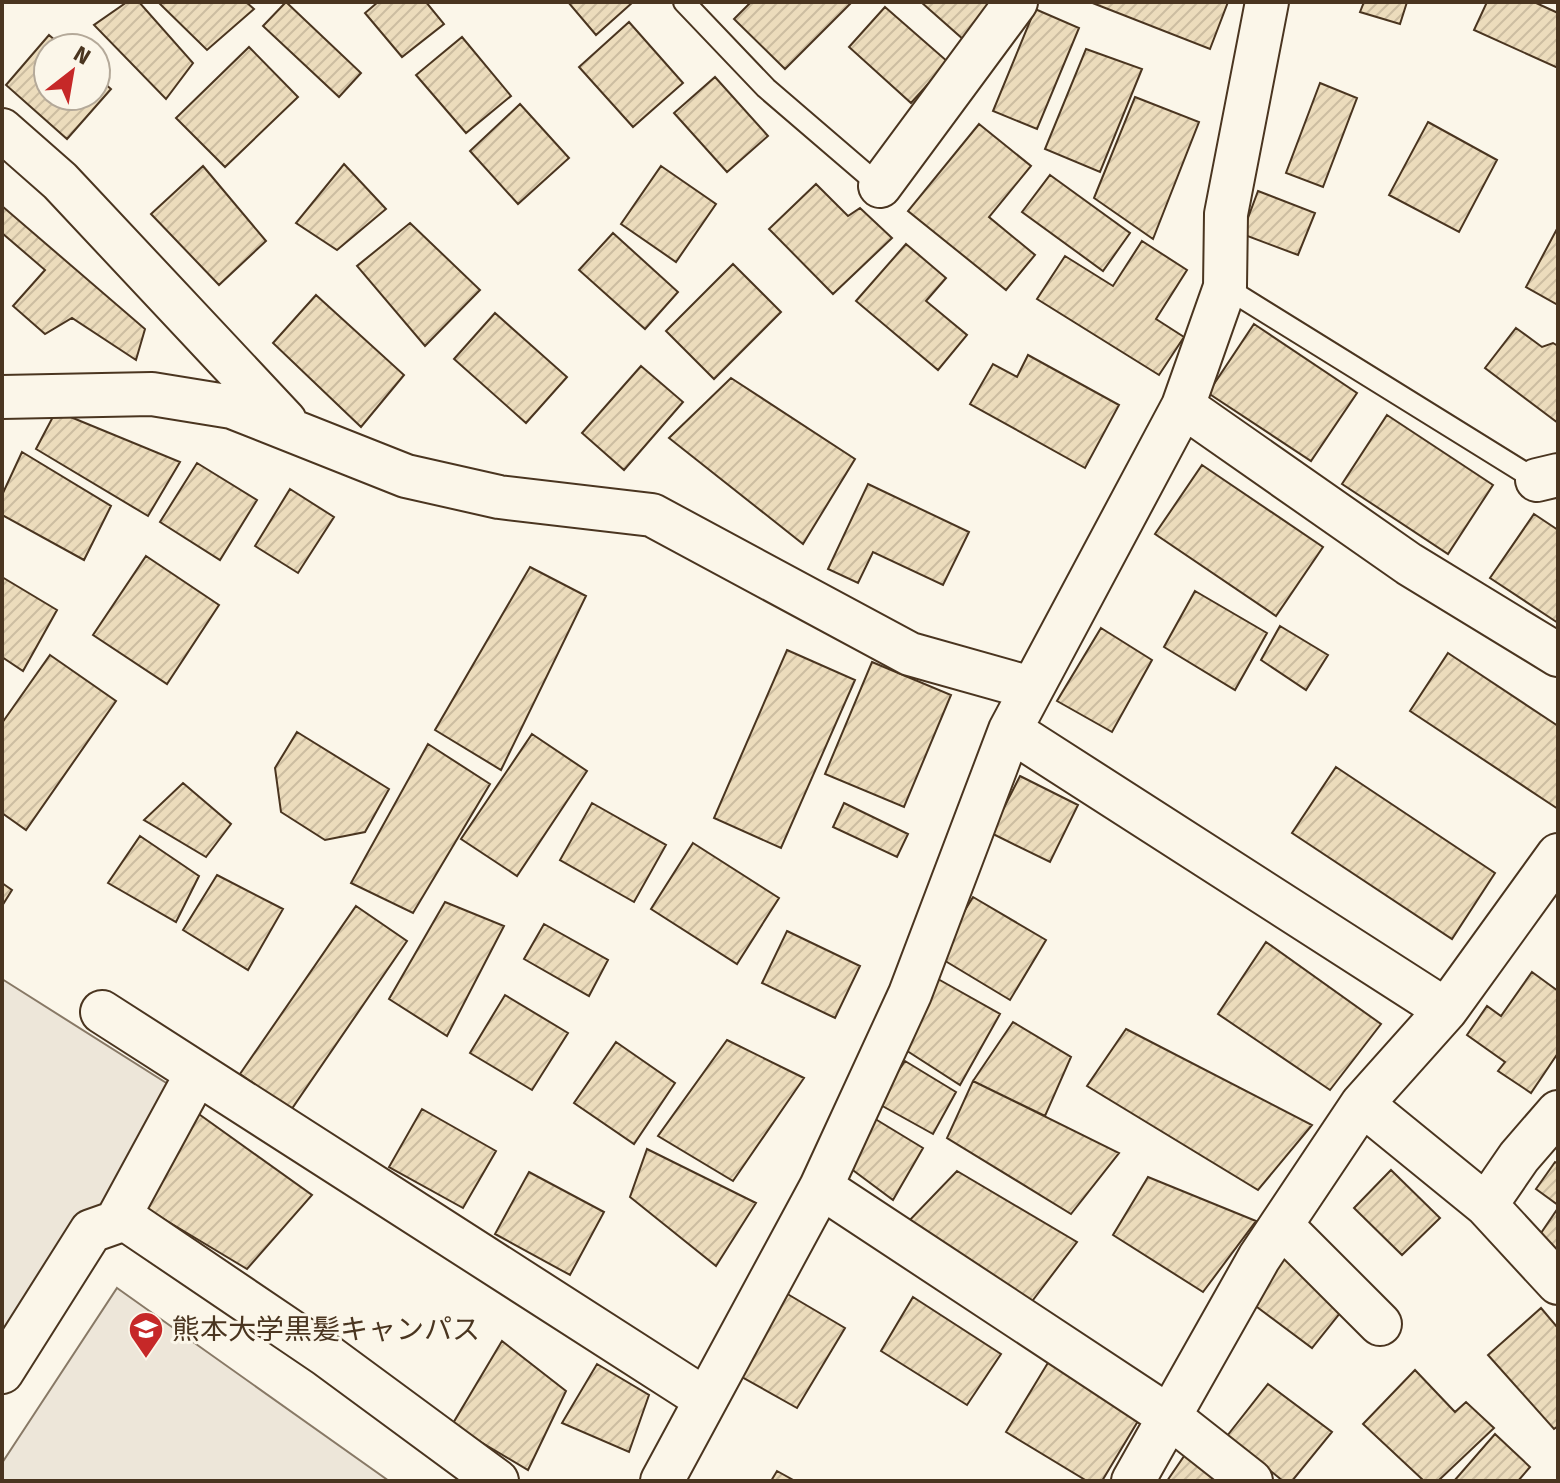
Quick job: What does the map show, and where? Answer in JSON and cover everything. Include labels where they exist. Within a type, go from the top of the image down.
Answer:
[{"type":"street","points":[[880,186],[1016,2]]},
{"type":"street","points":[[662,1481],[821,1187],[910,994],[1010,730],[1183,406],[1225,287],[1226,214],[1267,2]]},
{"type":"street","points":[[2,130],[60,181],[295,432]]},
{"type":"street","points":[[2,397],[152,394],[232,407],[406,476],[499,497],[652,515],[910,654],[1031,688]]},
{"type":"street","points":[[1183,406],[1409,564],[1558,655]]},
{"type":"street","points":[[1010,730],[1446,1010]]},
{"type":"street","points":[[1133,1481],[1259,1258],[1362,1104],[1446,1010],[1558,855]]},
{"type":"street","points":[[102,1012],[705,1399]]},
{"type":"street","points":[[116,1222],[197,1073]]},
{"type":"street","points":[[1362,1104],[1486,1205],[1558,1283]]},
{"type":"street","points":[[1486,1205],[1519,1157],[1558,1112]]},
{"type":"street","points":[[821,1187],[1171,1418],[1251,1481]]},
{"type":"street","points":[[2,1372],[91,1231],[125,1219],[301,1338],[497,1481]]},
{"type":"street","points":[[1281,1225],[1380,1324]]},
{"type":"lane","points":[[684,2],[766,88],[880,186]]},
{"type":"lane","points":[[1225,287],[1551,483]]},
{"type":"shaded area","points":[[2,979],[179,1091],[2,1372]]},
{"type":"shaded area","name":"熊本大学黒髪キャンパス","points":[[117,1288],[389,1481],[2,1481],[2,1463]]},
{"type":"building","points":[[127,2],[139,2],[193,63],[166,99],[112,44],[112,32],[101,32],[94,25]]},
{"type":"building","points":[[158,2],[246,2],[254,9],[207,50]]},
{"type":"building","points":[[286,2],[361,73],[339,97],[263,26]]},
{"type":"building","points":[[378,2],[426,2],[444,24],[402,57],[365,13]]},
{"type":"building","points":[[568,2],[633,2],[596,35]]},
{"type":"building","points":[[751,2],[852,2],[785,69],[734,19]]},
{"type":"building","points":[[921,2],[997,2],[964,40]]},
{"type":"building","points":[[1090,2],[1228,2],[1210,49]]},
{"type":"building","points":[[1364,2],[1407,2],[1400,24],[1360,12]]},
{"type":"building","points":[[1487,2],[1534,2],[1558,13],[1558,68],[1474,30]]},
{"type":"building","points":[[885,7],[948,62],[911,103],[849,47]]},
{"type":"building","points":[[1035,9],[1079,28],[1037,129],[993,111]]},
{"type":"building","points":[[629,22],[683,83],[633,127],[579,67]]},
{"type":"building","points":[[462,37],[511,96],[466,133],[416,75]]},
{"type":"building","points":[[249,47],[298,97],[225,167],[176,118]]},
{"type":"building","points":[[1086,49],[1142,69],[1100,172],[1045,149]]},
{"type":"building","points":[[32,55],[32,108],[6,85]]},
{"type":"building","points":[[715,77],[768,136],[727,172],[674,113]]},
{"type":"building","points":[[1320,83],[1357,98],[1323,187],[1286,173]]},
{"type":"building","points":[[1135,97],[1199,122],[1153,239],[1094,198]]},
{"type":"building","points":[[520,104],[569,158],[518,204],[470,151]]},
{"type":"building","points":[[36,112],[91,112],[67,139]]},
{"type":"building","points":[[1428,122],[1497,160],[1459,232],[1389,195]]},
{"type":"building","points":[[979,124],[1031,166],[989,217],[1035,255],[1006,290],[908,211]]},
{"type":"building","points":[[344,164],[386,209],[337,250],[296,223]]},
{"type":"building","points":[[203,166],[266,241],[219,285],[151,214]]},
{"type":"building","points":[[661,166],[716,204],[676,262],[621,224]]},
{"type":"building","points":[[1050,175],[1130,233],[1103,271],[1022,212]]},
{"type":"building","points":[[816,184],[848,216],[860,208],[892,238],[833,294],[769,229]]},
{"type":"building","points":[[1258,191],[1315,213],[1298,255],[1242,234]]},
{"type":"building","points":[[2,206],[145,329],[136,360],[72,318],[45,334],[13,306],[45,270],[2,233]]},
{"type":"building","points":[[410,223],[480,290],[425,346],[357,266]]},
{"type":"building","points":[[1558,227],[1558,305],[1526,287]]},
{"type":"building","points":[[613,233],[678,292],[645,329],[579,270]]},
{"type":"building","points":[[1142,241],[1187,270],[1156,319],[1184,337],[1159,375],[1037,299],[1065,256],[1113,286]]},
{"type":"building","points":[[906,244],[946,278],[926,301],[967,335],[938,370],[856,301]]},
{"type":"building","points":[[733,264],[781,312],[714,379],[666,331]]},
{"type":"building","points":[[316,295],[404,375],[361,427],[273,343]]},
{"type":"building","points":[[495,313],[567,377],[526,423],[454,359]]},
{"type":"building","points":[[1254,324],[1357,393],[1311,461],[1208,393]]},
{"type":"building","points":[[1516,328],[1542,347],[1553,343],[1558,346],[1558,423],[1485,368]]},
{"type":"building","points":[[1028,355],[1119,405],[1085,468],[970,404],[993,364],[1017,377]]},
{"type":"building","points":[[641,366],[683,402],[624,470],[582,433]]},
{"type":"building","points":[[731,378],[855,459],[803,544],[669,438]]},
{"type":"building","points":[[56,411],[180,462],[148,516],[36,449]]},
{"type":"building","points":[[1387,415],[1493,485],[1448,554],[1342,484]]},
{"type":"building","points":[[22,452],[111,506],[84,560],[2,515],[2,495]]},
{"type":"building","points":[[197,463],[257,500],[220,560],[160,522]]},
{"type":"building","points":[[1202,465],[1323,547],[1276,616],[1155,534]]},
{"type":"building","points":[[868,484],[969,532],[943,585],[873,552],[858,583],[828,569]]},
{"type":"building","points":[[290,489],[334,517],[298,573],[255,546]]},
{"type":"building","points":[[1534,514],[1558,530],[1558,623],[1490,578]]},
{"type":"building","points":[[146,556],[219,605],[167,684],[93,635]]},
{"type":"building","points":[[530,567],[586,596],[501,770],[435,730]]},
{"type":"building","points":[[2,577],[57,610],[23,671],[2,657]]},
{"type":"building","points":[[1195,591],[1267,633],[1235,690],[1164,647]]},
{"type":"building","points":[[1280,626],[1328,655],[1306,690],[1261,660]]},
{"type":"building","points":[[1101,628],[1152,660],[1112,732],[1057,701]]},
{"type":"building","points":[[787,650],[855,680],[781,848],[714,818]]},
{"type":"building","points":[[1448,653],[1558,726],[1558,809],[1410,711]]},
{"type":"building","points":[[50,655],[116,701],[26,830],[2,813],[2,723]]},
{"type":"building","points":[[872,662],[951,695],[904,807],[825,774]]},
{"type":"building","points":[[297,732],[389,789],[365,832],[325,840],[281,812],[275,768]]},
{"type":"building","points":[[532,734],[587,771],[517,876],[461,839]]},
{"type":"building","points":[[428,744],[490,784],[413,913],[351,883]]},
{"type":"building","points":[[1336,767],[1495,873],[1452,939],[1292,833]]},
{"type":"building","points":[[1020,776],[1078,805],[1050,862],[991,833]]},
{"type":"building","points":[[183,783],[231,824],[206,857],[144,820]]},
{"type":"building","points":[[592,803],[666,845],[634,902],[560,860]]},
{"type":"building","points":[[844,803],[908,834],[897,857],[833,827]]},
{"type":"building","points":[[140,836],[199,876],[176,922],[108,883]]},
{"type":"building","points":[[693,843],[779,898],[737,964],[651,909]]},
{"type":"building","points":[[217,875],[283,909],[248,970],[183,930]]},
{"type":"building","points":[[2,883],[12,890],[2,906]]},
{"type":"building","points":[[973,897],[1046,940],[1010,1000],[937,956]]},
{"type":"building","points":[[445,902],[504,926],[447,1036],[389,999]]},
{"type":"building","points":[[356,906],[407,941],[291,1110],[240,1074]]},
{"type":"building","points":[[544,924],[608,960],[589,996],[524,959]]},
{"type":"building","points":[[787,931],[860,966],[835,1018],[762,983]]},
{"type":"building","points":[[1266,942],[1381,1024],[1330,1090],[1218,1014]]},
{"type":"building","points":[[1532,972],[1558,991],[1558,1053],[1531,1093],[1498,1071],[1505,1062],[1467,1035],[1487,1006],[1501,1016]]},
{"type":"building","points":[[938,979],[1000,1014],[960,1085],[901,1047]]},
{"type":"building","points":[[505,995],[568,1033],[532,1090],[470,1053]]},
{"type":"building","points":[[1013,1022],[1071,1057],[1045,1116],[973,1081]]},
{"type":"building","points":[[1126,1029],[1312,1125],[1258,1190],[1087,1086]]},
{"type":"building","points":[[727,1040],[804,1078],[733,1181],[658,1136]]},
{"type":"building","points":[[616,1042],[675,1083],[634,1144],[574,1103]]},
{"type":"building","points":[[905,1061],[956,1092],[933,1134],[877,1103]]},
{"type":"building","points":[[973,1081],[1119,1153],[1071,1214],[947,1138]]},
{"type":"building","points":[[422,1109],[496,1151],[463,1208],[389,1167]]},
{"type":"building","points":[[196,1112],[312,1195],[247,1269],[142,1206]]},
{"type":"building","points":[[872,1117],[923,1148],[893,1200],[846,1165]]},
{"type":"building","points":[[647,1149],[756,1203],[716,1266],[630,1197]]},
{"type":"building","points":[[1555,1162],[1558,1164],[1558,1205],[1536,1189]]},
{"type":"building","points":[[1391,1170],[1440,1218],[1402,1255],[1354,1208]]},
{"type":"building","points":[[957,1171],[1077,1242],[1030,1304],[905,1225]]},
{"type":"building","points":[[529,1172],[604,1212],[570,1275],[495,1234]]},
{"type":"building","points":[[1148,1177],[1256,1221],[1203,1292],[1113,1235]]},
{"type":"building","points":[[1558,1208],[1558,1253],[1537,1239]]},
{"type":"building","points":[[1285,1254],[1344,1308],[1312,1348],[1253,1304]]},
{"type":"building","points":[[779,1289],[845,1328],[797,1408],[733,1372]]},
{"type":"building","points":[[913,1297],[1001,1354],[967,1405],[881,1351]]},
{"type":"building","points":[[1541,1308],[1558,1328],[1558,1426],[1554,1429],[1488,1355]]},
{"type":"building","points":[[502,1341],[566,1391],[528,1470],[452,1425]]},
{"type":"building","points":[[1049,1361],[1141,1416],[1102,1481],[1087,1481],[1006,1432]]},
{"type":"building","points":[[597,1364],[649,1395],[629,1452],[562,1423]]},
{"type":"building","points":[[1415,1370],[1455,1412],[1466,1402],[1494,1428],[1438,1481],[1424,1481],[1363,1424]]},
{"type":"building","points":[[1268,1384],[1332,1432],[1292,1481],[1283,1481],[1227,1436]]},
{"type":"building","points":[[1495,1434],[1530,1467],[1518,1481],[1454,1481]]},
{"type":"building","points":[[1191,1446],[1232,1481],[1167,1481]]},
{"type":"building","points":[[777,1471],[795,1481],[771,1481]]},
{"type":"place","name":"熊本大学黒髪キャンパス","points":[[146,1360]]}]
